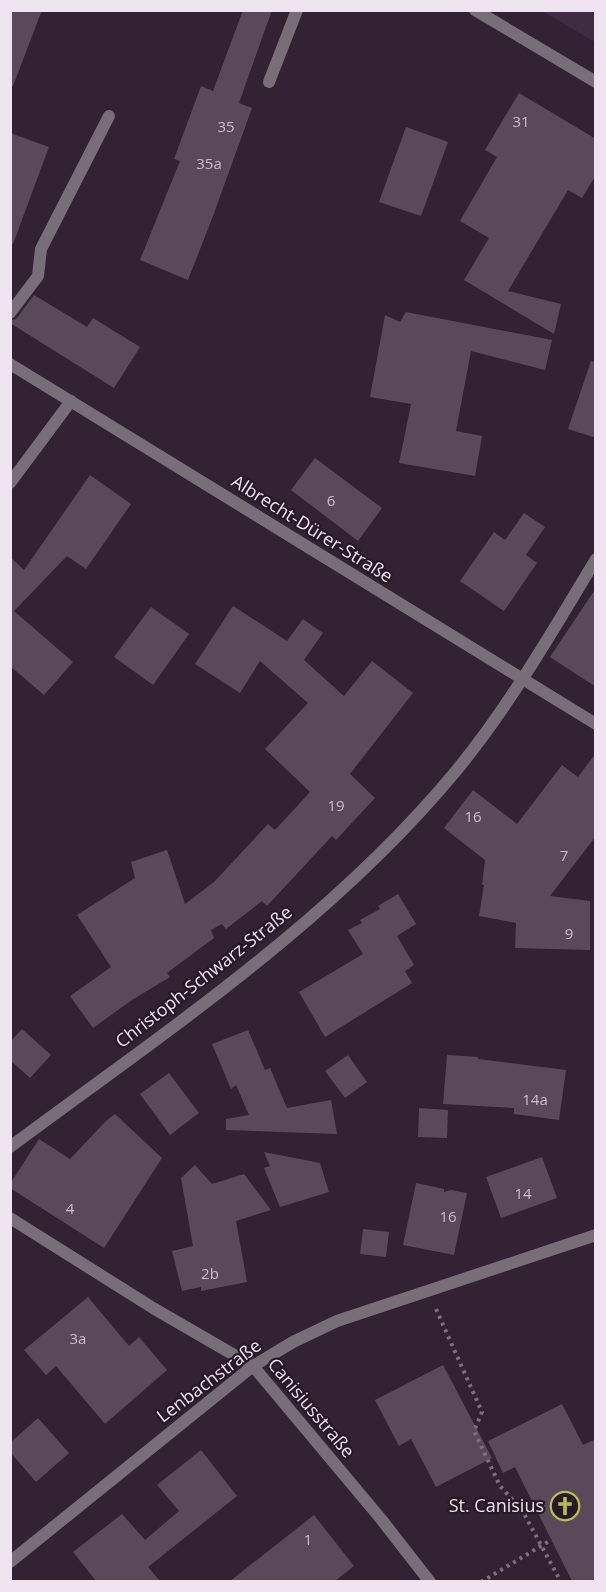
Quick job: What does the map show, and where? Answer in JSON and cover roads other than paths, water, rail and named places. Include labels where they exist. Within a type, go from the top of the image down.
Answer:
[{"type":"street","points":[[269,82],[297,10]]},
{"type":"street","points":[[475,10],[596,82]]},
{"type":"street","points":[[10,313],[38,276],[41,249],[109,116]]},
{"type":"street","name":"Albrecht-Dürer-Straße","points":[[10,364],[596,724]]},
{"type":"street","points":[[10,483],[71,401]]},
{"type":"street","name":"Christoph-Schwarz-Straße","points":[[10,1147],[256,964],[342,891],[398,835],[456,770],[524,680],[596,559]]},
{"type":"street","name":"Canisiusstraße","points":[[10,1218],[153,1308],[253,1366],[430,1581]]},
{"type":"street","name":"Lenbachstraße","points":[[10,1562],[253,1366],[293,1342],[337,1321],[596,1235]]},
{"type":"place","name":"St. Canisius","points":[[565,1506]]}]
